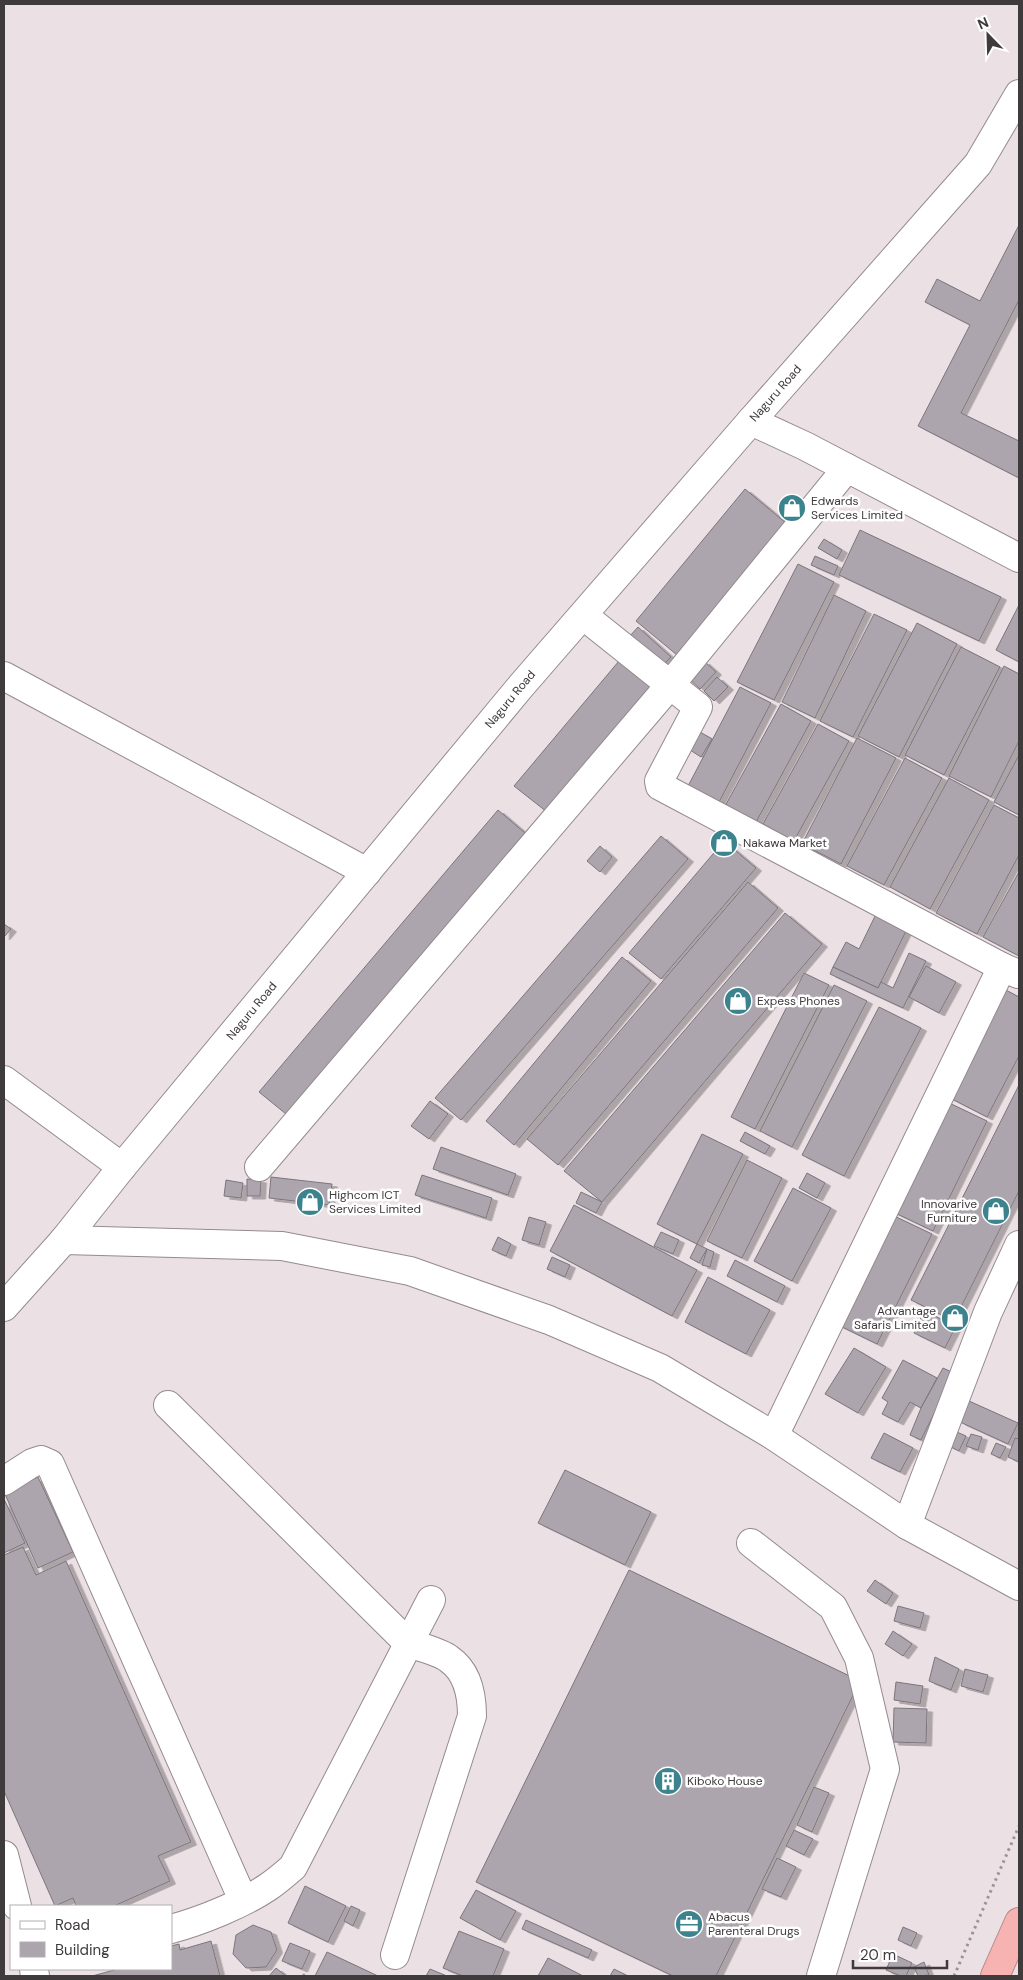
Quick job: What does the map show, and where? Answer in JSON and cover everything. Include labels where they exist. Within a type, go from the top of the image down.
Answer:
[{"type":"highway","points":[[995,1976],[1019,1922]]},
{"type":"street","name":"Naguru Road","points":[[4,1307],[64,1240],[122,1167],[521,686],[584,616],[751,421],[978,164],[1019,94]]},
{"type":"street","points":[[751,421],[847,468],[1019,558]]},
{"type":"street","points":[[259,1167],[670,685],[847,468]]},
{"type":"street","points":[[584,616],[698,707],[659,781],[660,786],[1011,971],[774,1436]]},
{"type":"street","points":[[4,676],[367,872]]},
{"type":"street","points":[[4,1080],[122,1167]]},
{"type":"street","points":[[64,1240],[282,1246],[410,1271],[549,1320],[660,1368],[774,1436],[907,1525],[1019,1586]]},
{"type":"street","points":[[907,1525],[988,1312],[1019,1246]]},
{"type":"street","points":[[168,1405],[408,1643],[449,1659],[464,1676],[472,1698],[472,1716],[395,1955]]},
{"type":"street","points":[[4,1481],[32,1463],[41,1460],[50,1464],[243,1900]]},
{"type":"street","points":[[751,1543],[832,1607],[858,1658],[884,1769],[820,1976]]},
{"type":"street","points":[[172,1929],[243,1900],[268,1887],[293,1868],[430,1600]]},
{"type":"street","points":[[4,1855],[17,1905]]},
{"type":"path","points":[[954,1976],[1019,1826]]},
{"type":"path","points":[[303,1976],[308,1972]]},
{"type":"building","points":[[1019,225],[1019,300],[961,413],[1019,441],[1019,478],[918,426],[970,325],[925,302],[937,279],[980,301]]},
{"type":"building","points":[[745,489],[786,523],[677,655],[636,621]]},
{"type":"building","points":[[860,530],[1001,597],[979,641],[839,575]]},
{"type":"building","points":[[824,539],[842,550],[837,559],[818,548]]},
{"type":"building","points":[[815,556],[838,566],[834,575],[811,565]]},
{"type":"building","points":[[798,564],[834,582],[774,700],[737,682]]},
{"type":"building","points":[[834,595],[866,611],[815,718],[782,702]]},
{"type":"building","points":[[1019,605],[1019,662],[996,650]]},
{"type":"building","points":[[874,614],[907,630],[853,737],[820,721]]},
{"type":"building","points":[[917,623],[957,644],[899,757],[858,736]]},
{"type":"building","points":[[638,627],[671,657],[661,667],[629,637]]},
{"type":"building","points":[[961,647],[1000,667],[944,775],[905,755]]},
{"type":"building","points":[[619,661],[651,686],[547,812],[514,786]]},
{"type":"building","points":[[704,661],[716,672],[700,689],[688,678]]},
{"type":"building","points":[[1004,666],[1019,674],[1019,741],[991,797],[949,776]]},
{"type":"building","points":[[717,677],[728,687],[714,701],[704,691]]},
{"type":"building","points":[[740,687],[771,703],[718,804],[687,788]]},
{"type":"building","points":[[781,704],[811,721],[755,824],[724,808]]},
{"type":"building","points":[[818,724],[849,741],[794,841],[763,824]]},
{"type":"building","points":[[700,732],[712,739],[701,757],[690,750]]},
{"type":"building","points":[[857,738],[896,758],[841,864],[802,844]]},
{"type":"building","points":[[1019,755],[1019,815],[994,802]]},
{"type":"building","points":[[905,758],[942,778],[884,885],[847,866]]},
{"type":"building","points":[[949,778],[989,800],[930,909],[890,887]]},
{"type":"building","points":[[994,805],[1019,818],[1019,855],[977,934],[936,913]]},
{"type":"building","points":[[498,810],[525,833],[286,1114],[259,1092]]},
{"type":"building","points":[[661,836],[688,859],[461,1120],[435,1098]]},
{"type":"building","points":[[724,841],[756,868],[661,979],[629,953]]},
{"type":"building","points":[[600,846],[612,857],[600,872],[587,861]]},
{"type":"building","points":[[1019,872],[1019,956],[983,937]]},
{"type":"building","points":[[748,882],[778,908],[558,1165],[527,1139]]},
{"type":"building","points":[[878,910],[909,925],[878,988],[833,967],[846,942],[859,949]]},
{"type":"building","points":[[785,913],[822,944],[602,1202],[564,1171]]},
{"type":"building","points":[[4,924],[11,929],[4,937]]},
{"type":"building","points":[[909,953],[926,961],[903,1008],[830,974],[833,967],[878,988],[881,982],[893,988]]},
{"type":"building","points":[[622,957],[651,981],[514,1145],[486,1121]]},
{"type":"building","points":[[926,966],[956,982],[939,1013],[909,997]]},
{"type":"building","points":[[804,973],[829,985],[755,1129],[731,1117]]},
{"type":"building","points":[[834,985],[867,1001],[792,1147],[760,1131]]},
{"type":"building","points":[[1004,989],[1019,997],[1019,1056],[987,1117],[948,1097]]},
{"type":"building","points":[[879,1007],[921,1028],[844,1176],[802,1155]]},
{"type":"building","points":[[1019,1085],[1019,1191],[954,1321],[911,1300]]},
{"type":"building","points":[[430,1101],[448,1114],[429,1139],[411,1126]]},
{"type":"building","points":[[945,1101],[987,1121],[933,1231],[891,1211]]},
{"type":"building","points":[[745,1132],[770,1146],[765,1154],[740,1141]]},
{"type":"building","points":[[702,1134],[743,1154],[697,1244],[657,1224]]},
{"type":"building","points":[[441,1147],[516,1174],[508,1195],[433,1169]]},
{"type":"building","points":[[747,1160],[782,1178],[742,1258],[707,1241]]},
{"type":"building","points":[[807,1173],[825,1183],[817,1198],[799,1188]]},
{"type":"building","points":[[422,1175],[492,1198],[486,1218],[415,1195]]},
{"type":"building","points":[[271,1177],[332,1184],[329,1205],[269,1198]]},
{"type":"building","points":[[247,1179],[261,1180],[260,1196],[247,1196]]},
{"type":"building","points":[[226,1180],[243,1183],[241,1198],[224,1196]]},
{"type":"building","points":[[793,1188],[831,1208],[792,1281],[754,1261]]},
{"type":"building","points":[[581,1192],[602,1202],[596,1213],[576,1203]]},
{"type":"building","points":[[574,1205],[697,1270],[672,1316],[550,1251]]},
{"type":"building","points":[[890,1214],[932,1234],[877,1344],[836,1324]]},
{"type":"building","points":[[529,1217],[546,1222],[539,1245],[522,1240]]},
{"type":"building","points":[[661,1232],[679,1240],[673,1254],[654,1246]]},
{"type":"building","points":[[498,1237],[511,1244],[506,1256],[492,1250]]},
{"type":"building","points":[[697,1244],[707,1249],[699,1263],[690,1258]]},
{"type":"building","points":[[707,1249],[714,1252],[710,1267],[702,1265]]},
{"type":"building","points":[[552,1257],[570,1265],[565,1277],[547,1269]]},
{"type":"building","points":[[735,1260],[785,1286],[777,1302],[727,1276]]},
{"type":"building","points":[[708,1277],[770,1310],[746,1354],[685,1322]]},
{"type":"building","points":[[924,1311],[956,1326],[945,1348],[914,1333]]},
{"type":"building","points":[[854,1348],[886,1367],[858,1413],[825,1394]]},
{"type":"building","points":[[903,1360],[937,1378],[921,1408],[910,1402],[898,1422],[882,1414],[888,1402],[882,1398]]},
{"type":"building","points":[[943,1368],[954,1373],[921,1440],[910,1435],[921,1408]]},
{"type":"building","points":[[969,1401],[1018,1423],[1008,1444],[960,1422]]},
{"type":"building","points":[[952,1430],[966,1436],[959,1451],[945,1444]]},
{"type":"building","points":[[884,1433],[913,1448],[900,1472],[871,1458]]},
{"type":"building","points":[[971,1434],[982,1437],[978,1450],[966,1446]]},
{"type":"building","points":[[1015,1438],[1019,1439],[1019,1462],[1008,1457]]},
{"type":"building","points":[[996,1443],[1006,1447],[1000,1458],[991,1454]]},
{"type":"building","points":[[565,1470],[651,1512],[625,1565],[538,1523]]},
{"type":"building","points":[[38,1477],[73,1552],[38,1568],[4,1492]]},
{"type":"building","points":[[4,1499],[25,1543],[4,1553]]},
{"type":"building","points":[[23,1547],[36,1575],[66,1561],[191,1842],[158,1856],[170,1881],[116,1905],[76,1905],[73,1898],[55,1905],[4,1791],[4,1555]]},
{"type":"building","name":"Kiboko House","points":[[629,1570],[860,1681],[716,1976],[673,1976],[476,1882]]},
{"type":"building","points":[[875,1580],[893,1593],[886,1604],[867,1591]]},
{"type":"building","points":[[898,1606],[924,1613],[920,1628],[894,1621]]},
{"type":"building","points":[[893,1631],[912,1644],[903,1656],[885,1644]]},
{"type":"building","points":[[935,1657],[959,1669],[951,1690],[929,1681]]},
{"type":"building","points":[[965,1669],[988,1675],[983,1692],[961,1686]]},
{"type":"building","points":[[896,1682],[923,1686],[920,1704],[894,1700]]},
{"type":"building","points":[[894,1708],[927,1709],[926,1743],[893,1742]]},
{"type":"building","points":[[814,1787],[829,1793],[812,1832],[797,1825]]},
{"type":"building","points":[[794,1830],[813,1839],[804,1855],[786,1846]]},
{"type":"building","points":[[777,1858],[796,1867],[781,1897],[762,1889]]},
{"type":"building","points":[[305,1886],[346,1906],[328,1942],[288,1923]]},
{"type":"building","points":[[476,1890],[516,1911],[500,1940],[460,1918]]},
{"type":"building","points":[[351,1906],[360,1910],[353,1926],[344,1921]]},
{"type":"building","points":[[526,1920],[592,1950],[588,1958],[522,1929]]},
{"type":"building","points":[[253,1925],[271,1932],[277,1950],[266,1967],[246,1968],[233,1954],[236,1935]]},
{"type":"building","points":[[903,1927],[917,1933],[911,1946],[898,1940]]},
{"type":"building","points":[[459,1931],[504,1949],[493,1976],[463,1976],[443,1968]]},
{"type":"building","points":[[211,1941],[220,1976],[92,1976],[114,1970],[172,1970],[172,1946],[179,1944],[180,1950]]},
{"type":"building","points":[[290,1943],[310,1951],[302,1969],[282,1961]]},
{"type":"building","points":[[327,1952],[378,1976],[315,1976]]},
{"type":"building","points":[[893,1954],[912,1963],[906,1976],[886,1970]]},
{"type":"building","points":[[548,1958],[583,1976],[538,1976]]},
{"type":"building","points":[[924,1962],[929,1975],[918,1976],[914,1967]]},
{"type":"building","points":[[276,1968],[286,1976],[269,1976]]},
{"type":"building","points":[[430,1969],[447,1976],[426,1976]]},
{"type":"building","points":[[614,1969],[628,1976],[610,1976]]},
{"type":"place","name":"Edwards Services Limited","points":[[792,508]]},
{"type":"place","name":"Nakawa Market","points":[[724,843]]},
{"type":"place","name":"Expess Phones","points":[[738,1001]]},
{"type":"place","name":"Highcom ICT Services Limited","points":[[310,1202]]},
{"type":"place","name":"Innovarive Furniture","points":[[996,1211]]},
{"type":"place","name":"Advantage Safaris Limited","points":[[955,1318]]},
{"type":"place","name":"Kiboko House","points":[[668,1781]]},
{"type":"place","name":"Abacus Parenteral Drugs","points":[[689,1924]]}]
